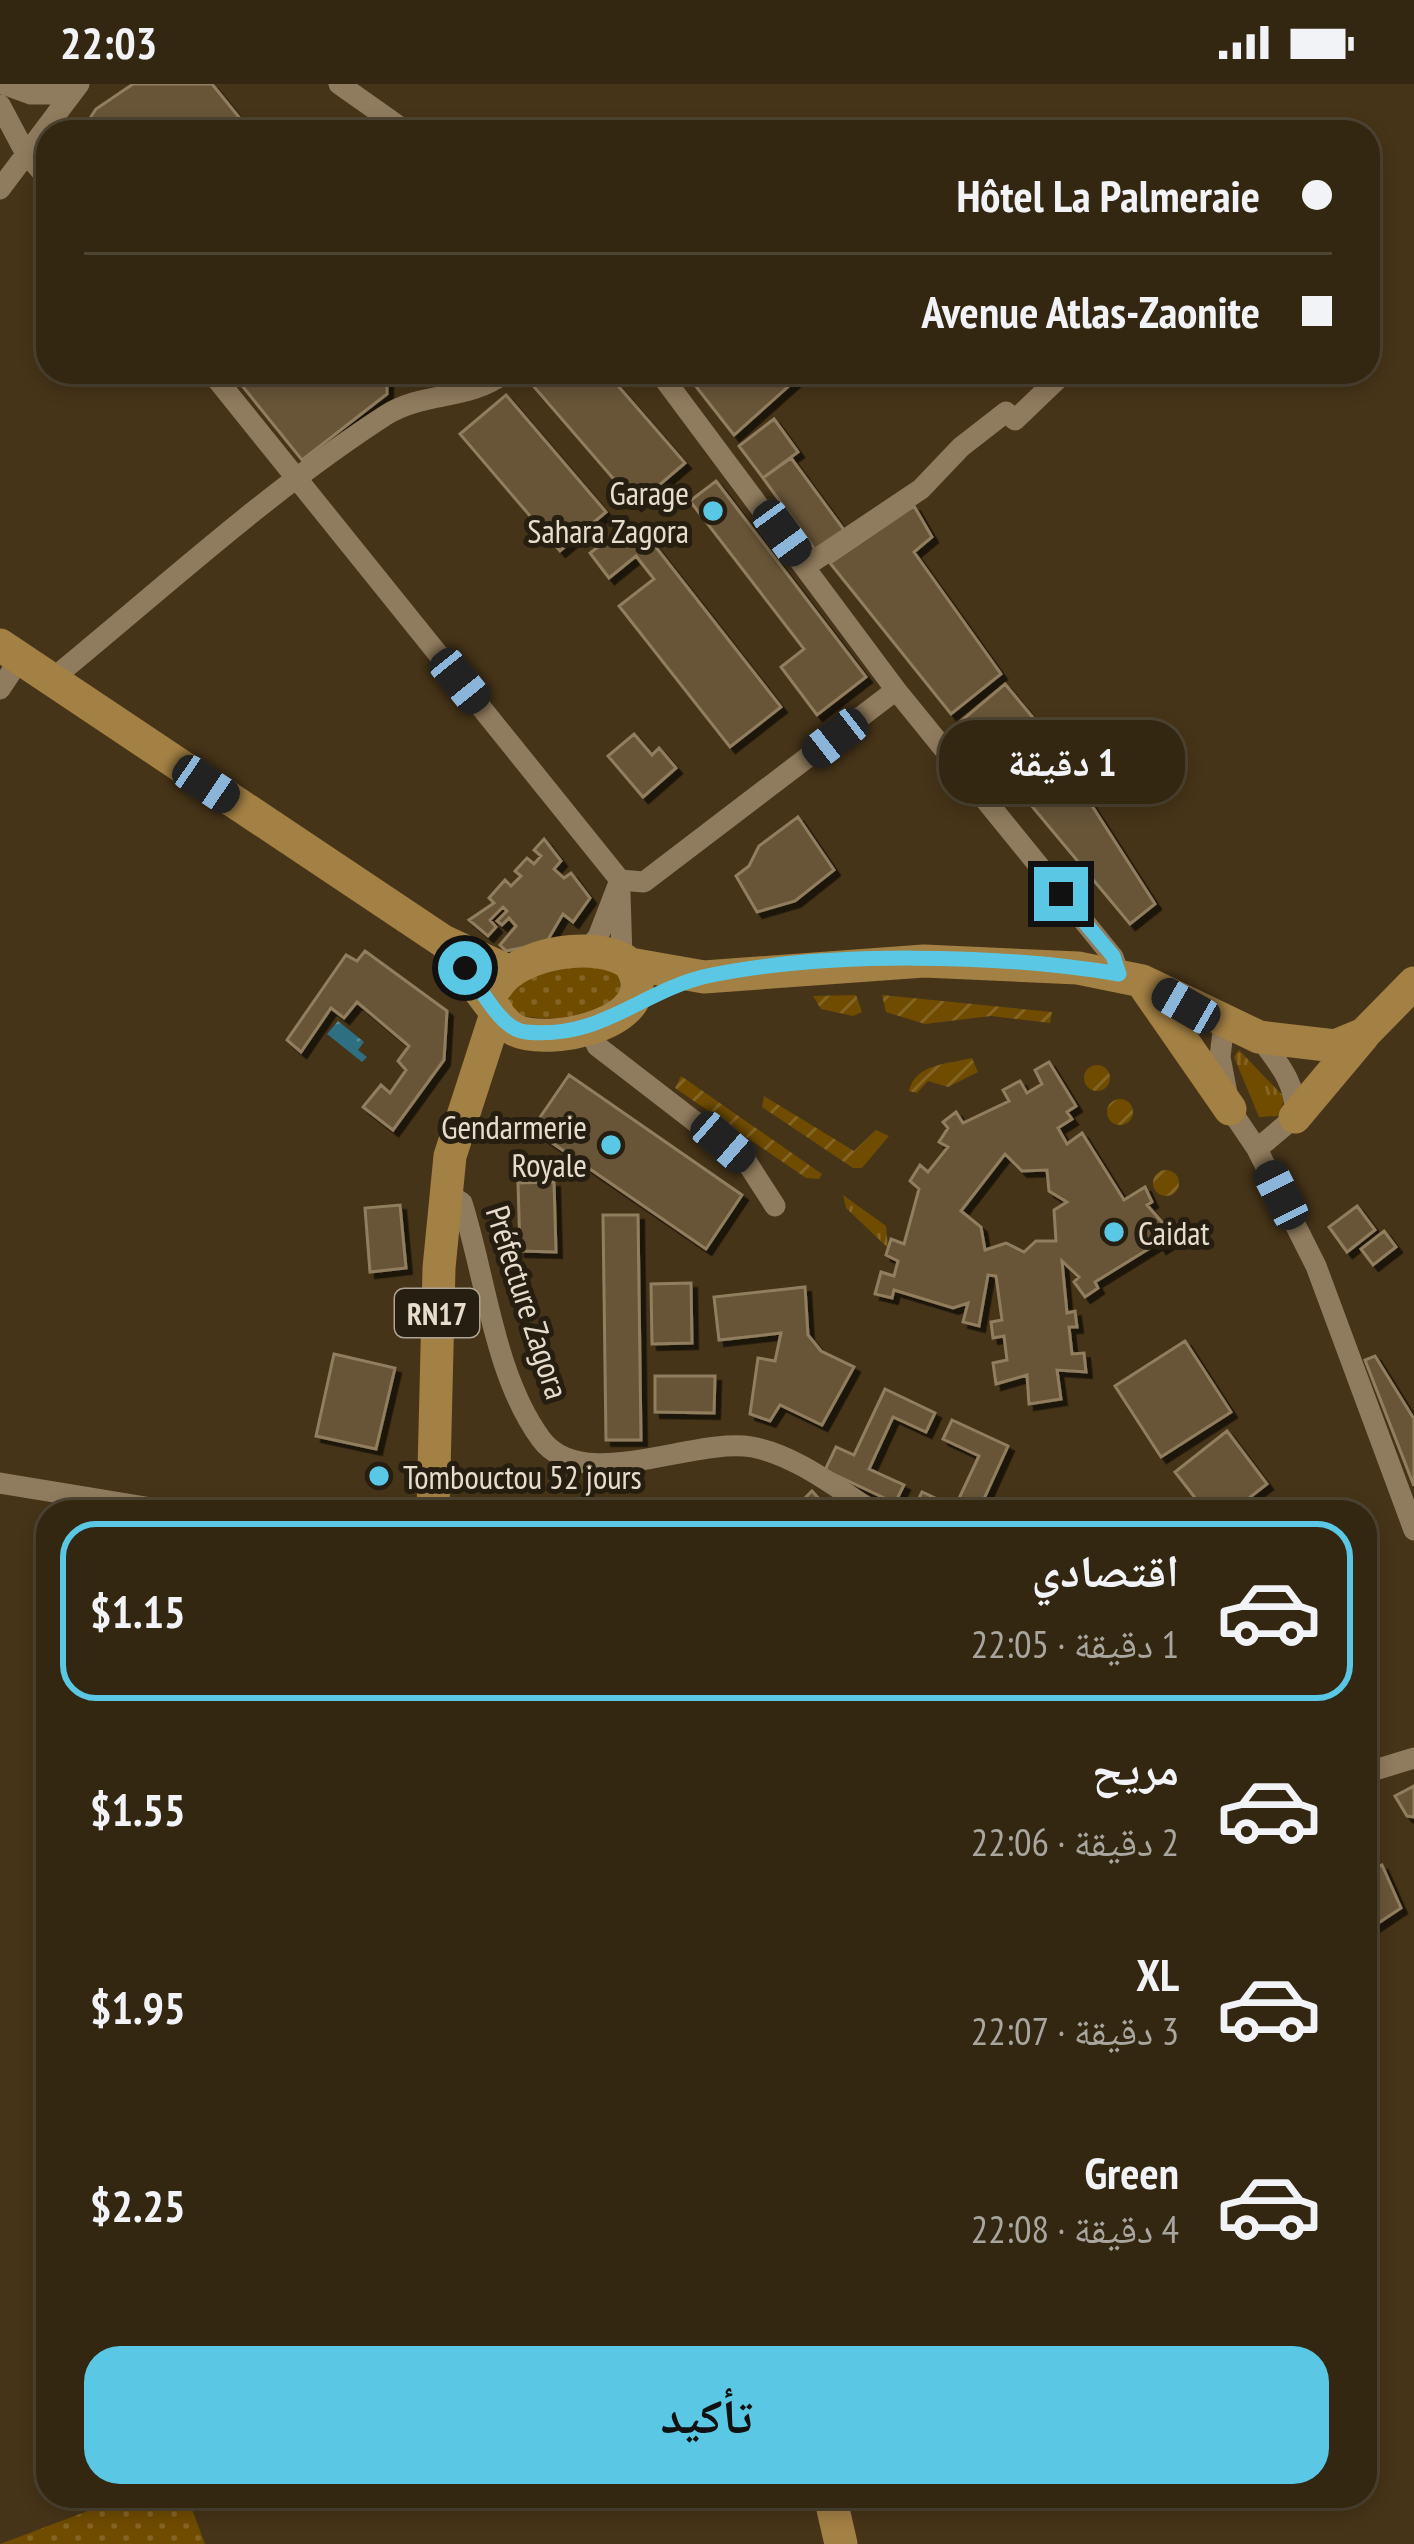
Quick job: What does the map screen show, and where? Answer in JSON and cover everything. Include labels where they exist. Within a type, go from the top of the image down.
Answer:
[{"type":"main road","points":[[10,652],[442,941],[508,971],[584,952],[704,977],[924,961],[1048,965],[1131,978],[1259,1037],[1335,1046],[1364,1034]]},
{"type":"main road","points":[[442,941],[504,1016],[590,1027],[704,977]]},
{"type":"main road","points":[[626,960],[638,983],[630,1008]]},
{"type":"main road","name":"RN17","points":[[433,1500],[446,1192],[460,1117],[504,1016],[498,983],[508,971]]},
{"type":"main road","points":[[1131,978],[1230,1109]]},
{"type":"main road","points":[[1295,1117],[1414,983]]},
{"type":"main road","points":[[833,2508],[841,2544]]},
{"type":"street","points":[[2,84],[31,94],[74,89]]},
{"type":"street","points":[[339,84],[390,120]]},
{"type":"street","points":[[50,120],[74,89]]},
{"type":"street","points":[[0,105],[36,164]]},
{"type":"street","points":[[3,178],[36,139]]},
{"type":"street","points":[[221,384],[620,880],[626,960]]},
{"type":"street","points":[[51,680],[298,478],[389,413],[487,384]]},
{"type":"street","points":[[667,384],[896,690],[1131,978]]},
{"type":"street","points":[[806,566],[921,489],[962,447],[1006,412],[1015,420],[1052,384]]},
{"type":"street","points":[[0,689],[10,652]]},
{"type":"street","points":[[620,880],[644,882],[896,690]]},
{"type":"street","points":[[584,952],[598,937],[620,880]]},
{"type":"street","points":[[1224,1023],[1220,1057],[1230,1109],[1257,1149],[1316,1266],[1414,1530]]},
{"type":"street","points":[[590,1027],[603,1051],[746,1161],[775,1206]]},
{"type":"street","points":[[1257,1149],[1295,1117],[1293,1087],[1259,1037]]},
{"type":"street","name":"Préfecture Zagora","points":[[446,1192],[462,1203],[504,1354],[534,1427],[559,1456],[591,1465],[709,1446],[759,1449],[852,1500]]},
{"type":"street","points":[[0,1483],[103,1500]]},
{"type":"street","points":[[1377,1769],[1414,1758]]},
{"type":"green space","points":[[585,964],[619,974],[622,994],[596,1010],[570,1017],[512,1014],[506,996],[529,975]]},
{"type":"green space","points":[[856,995],[862,1012],[853,1016],[821,1009],[813,996]]},
{"type":"green space","points":[[882,995],[1052,1012],[1050,1023],[991,1016],[925,1024],[886,1012]]},
{"type":"green space","points":[[1239,1050],[1285,1098],[1278,1116],[1259,1117],[1234,1057]]},
{"type":"green space","points":[[972,1058],[978,1072],[948,1087],[928,1081],[917,1093],[909,1091],[925,1070]]},
{"type":"green space","points":[[1097,1065],[1107,1068],[1107,1088],[1097,1091],[1087,1088],[1084,1078],[1087,1068]]},
{"type":"green space","points":[[681,1076],[822,1174],[819,1179],[806,1178],[675,1088]]},
{"type":"green space","points":[[764,1096],[854,1151],[876,1130],[889,1136],[862,1168],[853,1168],[762,1107]]},
{"type":"green space","points":[[1120,1099],[1133,1112],[1120,1125],[1107,1112]]},
{"type":"green space","points":[[1166,1170],[1179,1183],[1166,1196],[1153,1183]]},
{"type":"green space","points":[[843,1195],[886,1226],[888,1248],[846,1208]]},
{"type":"green space","points":[[96,2508],[192,2508],[205,2544],[0,2544]]},
{"type":"water","points":[[338,1021],[364,1042],[358,1050],[367,1057],[362,1062],[327,1034]]},
{"type":"building","points":[[133,84],[212,84],[241,120],[89,120],[96,109]]},
{"type":"building","points":[[241,384],[387,384],[387,394],[302,460]]},
{"type":"building","points":[[532,384],[616,384],[685,463],[636,505]]},
{"type":"building","points":[[694,384],[791,384],[734,435]]},
{"type":"building","points":[[506,395],[606,512],[560,551],[460,434]]},
{"type":"building","points":[[774,419],[798,452],[763,478],[739,446]]},
{"type":"building","points":[[791,458],[847,534],[819,555],[763,478]]},
{"type":"building","points":[[716,481],[866,677],[817,715],[781,667],[804,649],[690,501]]},
{"type":"building","points":[[914,506],[932,537],[914,552],[1001,674],[951,714],[830,563]]},
{"type":"building","points":[[644,532],[781,707],[730,747],[619,606],[654,579],[636,556],[609,578],[590,553],[616,533],[626,546]]},
{"type":"building","points":[[1005,684],[1044,731],[1155,904],[1130,924],[961,721]]},
{"type":"building","points":[[634,734],[652,755],[659,748],[676,768],[643,797],[608,756]]},
{"type":"building","points":[[798,817],[834,870],[795,901],[757,912],[736,876],[749,866],[759,846]]},
{"type":"building","points":[[544,839],[561,861],[554,869],[564,878],[571,873],[590,898],[573,922],[563,914],[546,943],[506,951],[500,945],[516,926],[509,918],[502,925],[497,921],[507,911],[503,907],[490,920],[496,927],[488,936],[469,920],[494,903],[489,898],[505,880],[511,886],[521,876],[515,871],[527,858],[534,864],[541,856],[534,850]]},
{"type":"building","points":[[365,951],[447,1011],[444,1060],[393,1130],[363,1107],[381,1085],[390,1093],[406,1070],[398,1061],[409,1046],[357,1002],[344,1018],[331,1008],[301,1052],[287,1040],[346,955],[357,961]]},
{"type":"building","name":"Caidat","points":[[1049,1062],[1076,1106],[1067,1112],[1072,1119],[1058,1128],[1067,1144],[1082,1133],[1124,1200],[1145,1187],[1152,1202],[1147,1205],[1176,1238],[1161,1248],[1158,1243],[1095,1282],[1098,1288],[1085,1297],[1074,1282],[1079,1277],[1062,1261],[1067,1313],[1075,1311],[1077,1327],[1069,1327],[1072,1354],[1084,1353],[1086,1372],[1057,1370],[1061,1399],[1029,1404],[1027,1375],[996,1384],[993,1363],[1007,1360],[1004,1336],[993,1338],[991,1322],[1002,1320],[996,1276],[988,1275],[979,1326],[963,1322],[968,1303],[953,1308],[894,1290],[892,1298],[875,1294],[881,1272],[894,1276],[898,1261],[886,1255],[891,1239],[904,1244],[919,1189],[910,1181],[920,1165],[928,1172],[948,1147],[939,1142],[948,1128],[943,1122],[956,1112],[963,1123],[1009,1101],[1003,1090],[1020,1081],[1027,1093],[1042,1084],[1035,1070]],"holes":[[[1005,1154],[1022,1171],[1047,1170],[1049,1191],[1067,1202],[1054,1210],[1056,1241],[1036,1241],[1024,1252],[1006,1243],[985,1250],[981,1227],[961,1211]]]},
{"type":"building","points":[[569,1075],[742,1195],[706,1249],[532,1129]]},
{"type":"building","points":[[554,1182],[556,1252],[520,1251],[518,1183]]},
{"type":"building","points":[[400,1205],[406,1268],[370,1272],[365,1208]]},
{"type":"building","points":[[1357,1206],[1375,1230],[1347,1252],[1329,1227]]},
{"type":"building","points":[[603,1215],[638,1215],[641,1440],[606,1440]]},
{"type":"building","points":[[1384,1231],[1396,1247],[1373,1265],[1361,1249]]},
{"type":"building","points":[[691,1283],[692,1343],[652,1344],[651,1284]]},
{"type":"building","points":[[805,1287],[808,1335],[821,1351],[854,1367],[822,1425],[780,1405],[770,1421],[750,1414],[758,1358],[775,1361],[781,1333],[719,1340],[714,1297]]},
{"type":"building","points":[[1185,1341],[1231,1412],[1161,1457],[1115,1386]]},
{"type":"building","points":[[334,1354],[395,1368],[376,1449],[316,1436]]},
{"type":"building","points":[[1375,1356],[1414,1419],[1414,1486],[1365,1360]]},
{"type":"building","points":[[655,1376],[715,1376],[714,1413],[655,1412]]},
{"type":"building","points":[[885,1389],[935,1413],[926,1432],[893,1417],[869,1469],[904,1485],[896,1500],[825,1470],[836,1447],[854,1455]]},
{"type":"building","points":[[952,1420],[1008,1446],[983,1500],[958,1500],[979,1456],[943,1439]]},
{"type":"building","points":[[1227,1431],[1267,1484],[1246,1500],[1197,1500],[1175,1472]]},
{"type":"building","points":[[1414,1786],[1414,1817],[1407,1816],[1395,1796]]},
{"type":"building","points":[[1382,1865],[1401,1908],[1377,1924],[1377,1867]]},
{"type":"place","name":"Garage Sahara Zagora","points":[[713,511]]},
{"type":"place","name":"Gendarmerie Royale","points":[[611,1145]]},
{"type":"place","name":"Caidat","points":[[1114,1232]]},
{"type":"place","name":"Tombouctou 52 jours","points":[[379,1476]]},
{"type":"route","points":[[465,968],[501,1018],[520,1032],[590,1027],[704,977],[761,970],[924,961],[1048,965],[1119,974],[1113,956],[1061,894]]}]
